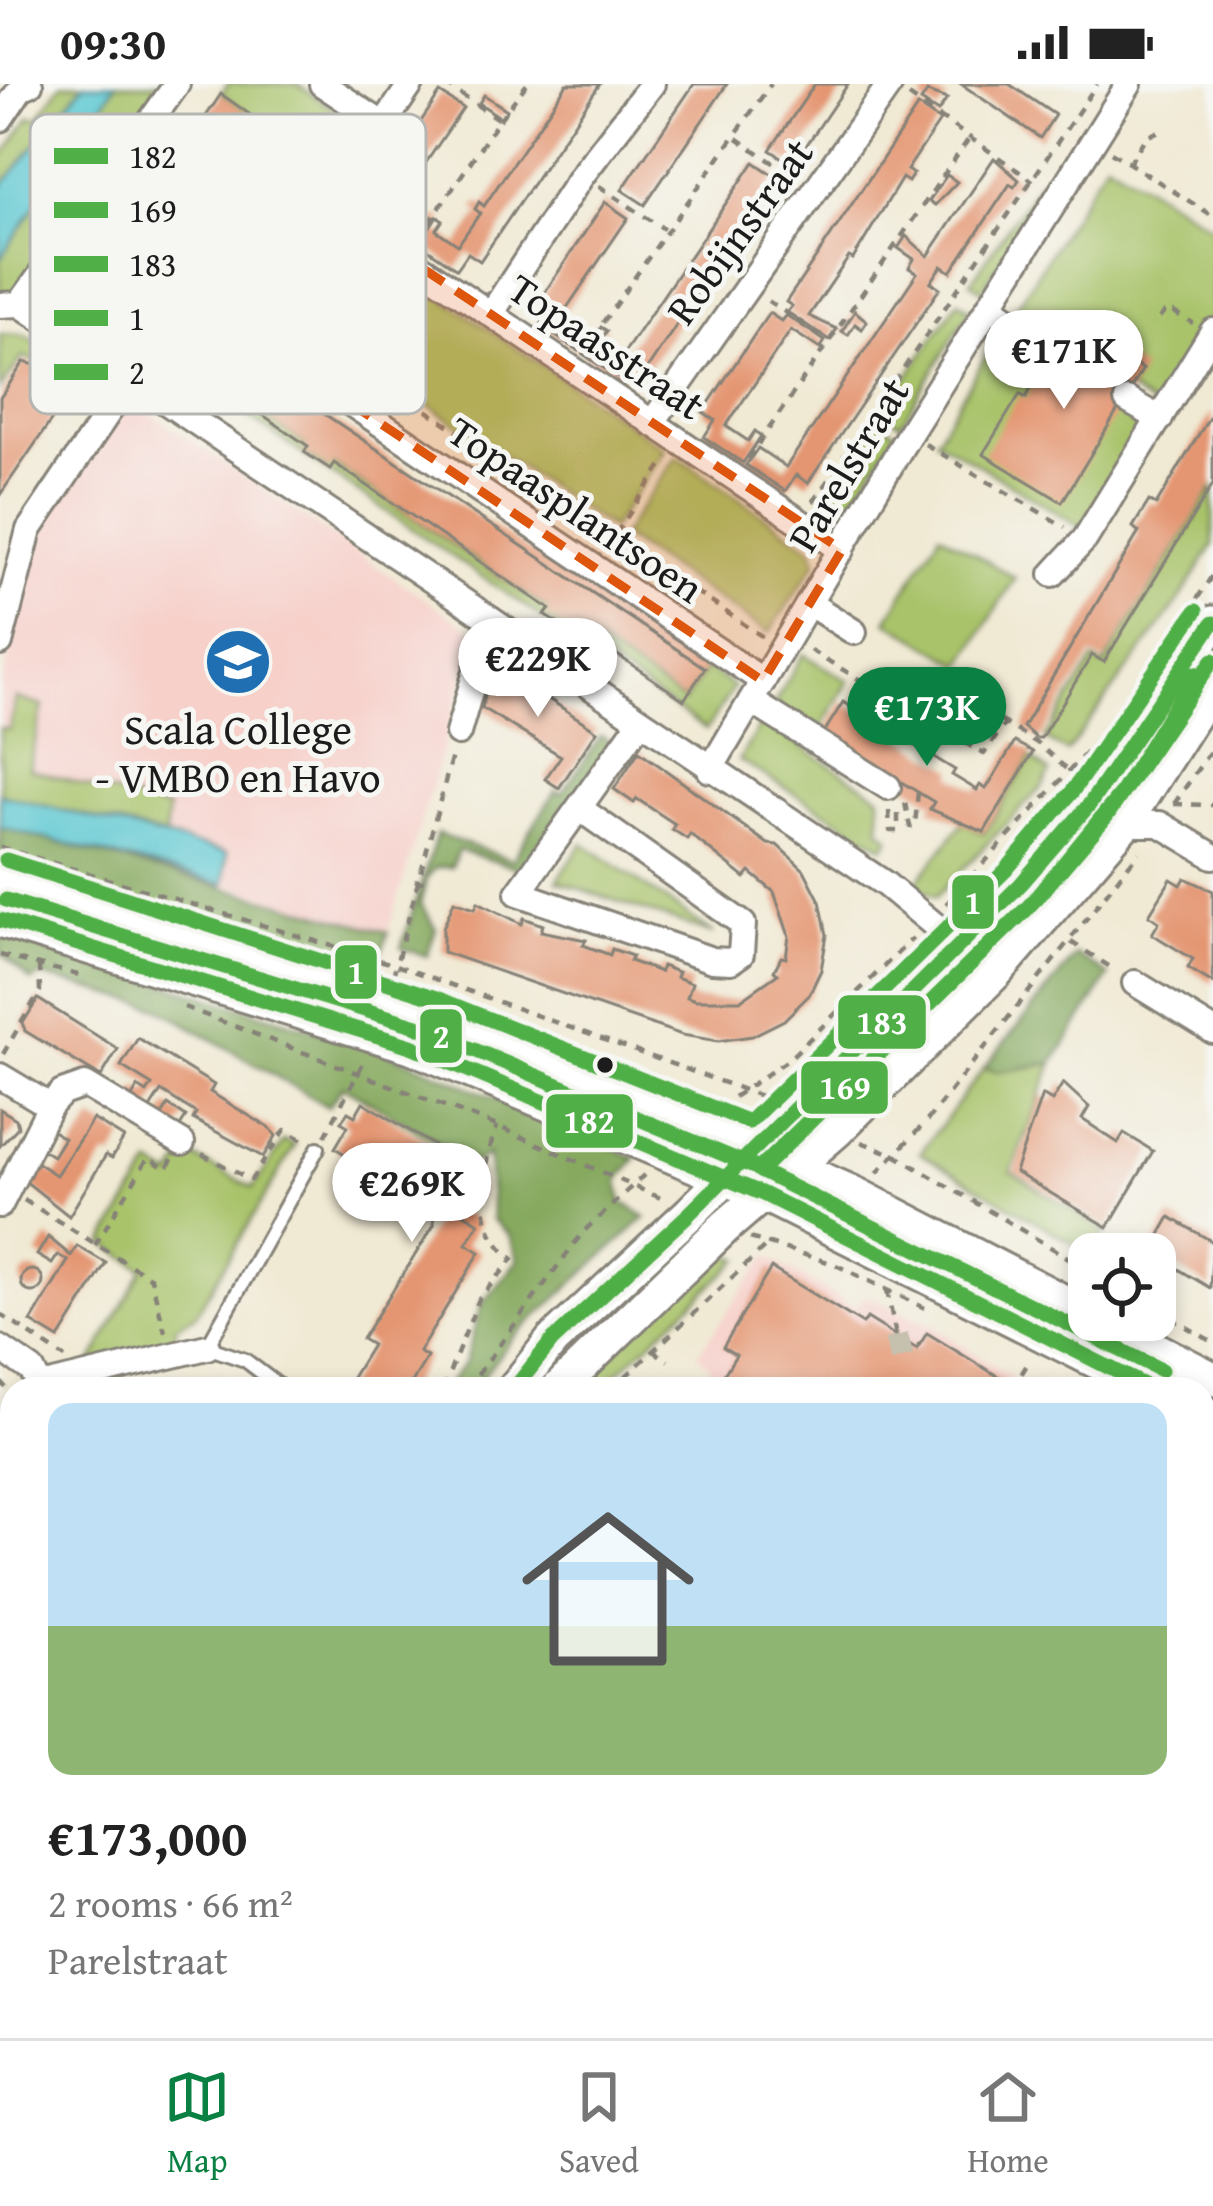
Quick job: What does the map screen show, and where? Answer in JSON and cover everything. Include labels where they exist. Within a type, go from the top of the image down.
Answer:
[{"type":"main road","points":[[524,1377],[552,1341],[960,946],[1090,806],[1201,618]]},
{"type":"main road","points":[[571,1377],[836,1131],[997,971],[1124,824],[1213,684]]},
{"type":"main road","points":[[0,880],[386,1004],[598,1082],[855,1194],[1068,1304]]},
{"type":"main road","points":[[0,920],[411,1046],[763,1194],[1128,1377]]},
{"type":"main road","points":[[1140,1341],[1209,1377]]},
{"type":"street","points":[[0,119],[21,88],[31,84]]},
{"type":"street","points":[[154,114],[177,84]]},
{"type":"street","points":[[322,84],[368,114]]},
{"type":"street","points":[[391,114],[411,84]]},
{"type":"street","points":[[490,314],[582,175],[652,84]]},
{"type":"street","name":"Robijnstraat","points":[[652,423],[891,84]]},
{"type":"street","name":"Parelstraat","points":[[710,770],[909,434],[1093,142],[1120,87]]},
{"type":"street","name":"Topaasstraat","points":[[426,273],[842,550]]},
{"type":"street","points":[[10,304],[30,278]]},
{"type":"street","points":[[990,306],[1047,345]]},
{"type":"street","points":[[1053,574],[1085,539],[1212,333]]},
{"type":"street","points":[[1127,400],[1160,418]]},
{"type":"street","points":[[0,643],[29,530],[107,414]]},
{"type":"street","points":[[187,414],[931,920],[960,946]]},
{"type":"street","name":"Topaasplantsoen","points":[[367,414],[593,567],[758,691]]},
{"type":"street","points":[[810,604],[854,632]]},
{"type":"street","points":[[458,733],[491,620]]},
{"type":"street","points":[[758,691],[888,787]]},
{"type":"street","points":[[579,808],[743,923],[746,940],[741,954],[731,961],[712,960],[518,893],[640,722]]},
{"type":"street","points":[[1124,824],[1167,814],[1213,856]]},
{"type":"street","points":[[1135,983],[1213,1031]]},
{"type":"street","points":[[0,1076],[50,1106]]},
{"type":"street","points":[[0,1205],[50,1106],[62,1093],[85,1085],[182,1143]]},
{"type":"street","points":[[81,1377],[207,1347]]},
{"type":"street","points":[[0,1348],[36,1377]]},
{"type":"lane","points":[[267,1377],[245,1360],[207,1347],[318,1148]]},
{"type":"path","points":[[445,84],[499,120]]},
{"type":"path","points":[[426,228],[527,84]]},
{"type":"path","points":[[571,368],[664,229],[771,84]]},
{"type":"path","points":[[891,84],[1058,197]]},
{"type":"path","points":[[799,522],[1097,84]]},
{"type":"path","points":[[1130,164],[1145,138],[1161,130]]},
{"type":"path","points":[[735,137],[816,192]]},
{"type":"path","points":[[734,478],[970,137]]},
{"type":"path","points":[[1093,142],[1213,216]]},
{"type":"path","points":[[582,175],[664,229]]},
{"type":"path","points":[[426,274],[828,551],[772,643],[426,410]]},
{"type":"path","points":[[426,293],[435,280]]},
{"type":"path","points":[[746,286],[828,341]]},
{"type":"path","points":[[1160,319],[1168,308],[1212,333]]},
{"type":"path","points":[[909,434],[1085,539]]},
{"type":"path","points":[[593,567],[677,443]]},
{"type":"path","points":[[1201,618],[1213,574]]},
{"type":"path","points":[[789,638],[984,754],[1005,724]]},
{"type":"path","points":[[970,702],[1071,773]]},
{"type":"path","points":[[695,1124],[788,1060],[931,920],[1071,773],[1109,726]]},
{"type":"path","points":[[386,1004],[415,880],[458,733]]},
{"type":"path","points":[[855,1194],[896,1155],[1071,942],[1213,748]]},
{"type":"path","points":[[888,787],[890,831],[898,831],[898,795],[903,795],[910,827],[915,826],[918,791]]},
{"type":"path","points":[[1167,814],[1213,805]]},
{"type":"path","points":[[0,847],[396,965],[746,1089]]},
{"type":"path","points":[[415,880],[432,885]]},
{"type":"path","points":[[1071,942],[1135,983]]},
{"type":"path","points":[[0,955],[86,977]]},
{"type":"path","points":[[0,1058],[40,991],[39,964]]},
{"type":"path","points":[[175,1004],[496,1126],[634,1185]]},
{"type":"path","points":[[95,1245],[148,1158],[166,1169],[182,1143],[251,1180],[285,1130],[318,1148],[374,1036]]},
{"type":"path","points":[[447,1377],[479,1299],[513,1259],[495,1246],[480,1192],[482,1166],[496,1126]]},
{"type":"path","points":[[476,1377],[583,1232],[667,1152]]},
{"type":"path","points":[[896,1155],[1068,1257]]},
{"type":"path","points":[[47,1216],[151,1278],[171,1355]]},
{"type":"path","points":[[824,1223],[794,1251],[948,1320]]},
{"type":"path","points":[[624,1377],[766,1246]]},
{"type":"path","points":[[887,1290],[896,1336]]},
{"type":"path","points":[[0,1314],[47,1342],[85,1376]]},
{"type":"path","points":[[1176,1321],[1213,1342]]},
{"type":"path","points":[[653,1349],[668,1361]]},
{"type":"path","points":[[1019,1377],[1030,1360]]},
{"type":"highlighted area","points":[[294,182],[842,550],[763,681],[209,308]]},
{"type":"shaded area","name":"Scala College - VMBO en Havo","points":[[115,414],[151,414],[477,634],[388,932],[224,884],[226,877],[0,794],[0,691],[40,529]]},
{"type":"shaded area","points":[[767,1256],[855,1308],[865,1295],[931,1325],[1012,1377],[705,1377],[711,1366],[697,1355]]},
{"type":"green space","points":[[61,84],[84,84],[60,114],[40,114]]},
{"type":"green space","points":[[116,84],[161,84],[141,114],[96,114]]},
{"type":"green space","points":[[228,84],[297,84],[340,114],[250,114],[221,94]]},
{"type":"green space","points":[[30,116],[30,152],[0,189],[0,161]]},
{"type":"green space","points":[[1106,161],[1213,227],[1213,316],[1156,409],[1015,310]]},
{"type":"green space","points":[[1038,182],[1045,187],[982,290],[971,282]]},
{"type":"green space","points":[[30,214],[30,279],[22,291],[0,294],[0,259]]},
{"type":"green space","points":[[434,292],[666,449],[611,529],[426,403],[426,304]]},
{"type":"green space","points":[[958,301],[970,309],[901,424],[883,413]]},
{"type":"green space","points":[[1002,330],[1149,419],[1081,527],[936,439]]},
{"type":"green space","points":[[0,334],[26,335],[30,359],[23,357],[0,389]]},
{"type":"green space","points":[[244,414],[259,414],[684,702],[707,668],[734,687],[706,730]]},
{"type":"green space","points":[[878,419],[896,432],[843,517],[826,521],[815,513]]},
{"type":"green space","points":[[677,456],[812,548],[817,561],[769,633],[621,536]]},
{"type":"green space","points":[[1213,488],[1213,545],[1179,601],[1067,752],[1045,739],[1094,660],[1104,666]]},
{"type":"green space","points":[[940,533],[1015,578],[962,665],[887,621]]},
{"type":"green space","points":[[803,654],[849,681],[819,732],[774,704]]},
{"type":"green space","points":[[16,698],[43,706],[29,769],[168,809],[165,836],[0,794],[0,728],[9,730]]},
{"type":"green space","points":[[762,722],[880,796],[880,829],[890,838],[884,847],[739,760]]},
{"type":"green space","points":[[601,736],[615,745],[524,870],[458,850],[452,867],[437,867],[428,876],[420,903],[436,928],[427,956],[401,948],[437,834],[512,860],[556,790],[561,794]]},
{"type":"green space","points":[[1031,758],[1050,772],[1043,786],[936,897],[915,884],[963,822],[984,834]]},
{"type":"green space","points":[[0,827],[388,932],[373,981],[150,911],[0,872]]},
{"type":"green space","points":[[583,843],[714,934],[557,881]]},
{"type":"green space","points":[[0,934],[385,1051],[636,1158],[619,1180],[622,1202],[646,1217],[512,1339],[482,1377],[453,1377],[465,1362],[481,1305],[518,1260],[509,1235],[492,1219],[488,1154],[474,1164],[343,1086],[328,1107],[159,1008],[42,976],[31,981],[0,952]]},
{"type":"green space","points":[[1076,955],[1109,976],[1053,1063],[998,1072],[984,1068]]},
{"type":"green space","points":[[1053,1063],[1011,1172],[1105,1233],[1068,1233],[1068,1240],[920,1153],[984,1068],[998,1072]]},
{"type":"green space","points":[[284,1141],[295,1145],[196,1314],[174,1328],[179,1343],[89,1367],[143,1269],[104,1243],[151,1165],[172,1177],[187,1154],[253,1188]]},
{"type":"green space","points":[[724,1253],[740,1259],[613,1377],[586,1377],[624,1337]]},
{"type":"water","points":[[84,84],[116,84],[96,114],[60,114]]},
{"type":"water","points":[[30,152],[30,214],[0,259],[0,189]]},
{"type":"water","points":[[0,794],[227,853],[224,884],[0,827]]},
{"type":"building","points":[[567,84],[600,84],[480,261],[468,253],[457,269],[426,248],[426,232],[437,216],[443,220],[436,230],[458,245],[480,213],[475,209],[479,202],[484,206]]},
{"type":"building","points":[[694,84],[727,84],[645,205],[622,190]]},
{"type":"building","points":[[815,84],[848,84],[793,165],[770,150]]},
{"type":"building","points":[[961,84],[1009,84],[1055,115],[1040,138]]},
{"type":"building","points":[[927,92],[947,99],[938,112],[921,101]]},
{"type":"building","points":[[440,93],[463,108],[426,163],[426,114]]},
{"type":"building","points":[[221,94],[249,114],[207,114]]},
{"type":"building","points":[[484,95],[507,110],[501,118],[479,103]]},
{"type":"building","points":[[918,106],[940,121],[907,170],[913,174],[908,182],[902,178],[853,259],[849,257],[809,316],[837,329],[829,340],[787,312],[792,306],[786,302]]},
{"type":"building","points":[[994,158],[1019,180],[1014,187],[1010,184],[951,272],[942,266],[931,282],[940,288],[808,483],[796,475],[785,491],[746,465],[758,448],[786,467],[917,273],[909,268],[914,259],[898,248],[906,236],[928,256]]},
{"type":"building","points":[[754,162],[776,177],[645,372],[632,364],[621,380],[583,354],[601,327],[607,331],[600,341],[622,356]]},
{"type":"building","points":[[947,175],[957,182],[935,205],[929,201]]},
{"type":"building","points":[[605,202],[628,218],[562,315],[590,334],[579,351],[540,326],[551,309],[539,301]]},
{"type":"building","points":[[855,311],[867,321],[862,329],[855,324],[848,335],[842,331]]},
{"type":"building","points":[[769,313],[781,321],[786,315],[825,341],[820,349],[791,330],[726,426],[748,441],[755,431],[761,436],[743,463],[704,437],[715,420],[703,412]]},
{"type":"building","points":[[1065,321],[1143,369],[1062,502],[983,454],[1020,394],[1026,398]]},
{"type":"building","points":[[24,362],[30,364],[30,414],[56,414],[0,495],[0,398]]},
{"type":"building","points":[[1213,411],[1213,484],[1104,662],[1092,655],[1041,738],[1036,738],[1023,727],[1139,532],[1133,527],[1149,501],[1156,505]]},
{"type":"building","points":[[261,414],[324,414],[705,668],[684,700],[576,627],[572,633],[545,615],[550,609],[334,463],[330,469],[304,452],[308,446]]},
{"type":"building","points":[[493,662],[597,731],[559,788],[545,779],[561,756],[482,708]]},
{"type":"building","points":[[843,702],[955,770],[952,775],[977,790],[980,785],[986,789],[1015,742],[1033,752],[984,832],[930,809],[934,802],[823,734]]},
{"type":"building","points":[[639,751],[768,844],[777,845],[804,870],[820,901],[827,935],[821,970],[809,995],[784,1020],[752,1036],[718,1041],[682,1035],[443,952],[443,928],[454,901],[475,908],[478,902],[522,924],[524,918],[543,925],[541,931],[586,940],[583,945],[610,955],[612,949],[632,956],[630,961],[660,972],[662,966],[678,972],[676,977],[692,983],[687,997],[696,1000],[741,1000],[778,974],[774,971],[781,957],[786,958],[789,936],[774,892],[750,872],[745,878],[690,834],[687,839],[672,829],[675,824],[637,799],[634,803],[614,789]]},
{"type":"building","points":[[1185,878],[1213,891],[1213,983],[1188,968],[1193,959],[1152,934],[1159,922],[1149,915],[1171,879],[1181,885]]},
{"type":"building","points":[[38,999],[118,1049],[101,1077],[25,1031],[23,1023]]},
{"type":"building","points":[[138,1038],[214,1085],[210,1092],[271,1129],[276,1136],[263,1157],[193,1119],[196,1113],[161,1091],[147,1113],[129,1102],[138,1087],[147,1093],[152,1085],[121,1066]]},
{"type":"building","points":[[1063,1083],[1089,1107],[1082,1119],[1118,1143],[1124,1133],[1153,1151],[1108,1227],[1015,1172],[1042,1095],[1052,1101]]},
{"type":"building","points":[[363,1102],[477,1172],[455,1208],[479,1223],[466,1244],[480,1252],[419,1352],[427,1357],[415,1377],[352,1377],[372,1345],[362,1339],[434,1225],[434,1208],[335,1148],[348,1126],[341,1122],[348,1112],[355,1116]]},
{"type":"building","points":[[168,1105],[186,1117],[177,1131],[159,1120]]},
{"type":"building","points":[[0,1109],[16,1119],[18,1127],[0,1146]]},
{"type":"building","points":[[93,1119],[124,1138],[112,1158],[106,1155],[69,1216],[20,1177],[31,1159],[56,1175]]},
{"type":"building","points":[[49,1129],[64,1138],[53,1156],[38,1147]]},
{"type":"building","points":[[1170,1217],[1213,1242],[1210,1288],[1176,1268],[1176,1233],[1161,1233]]},
{"type":"building","points":[[48,1237],[71,1256],[77,1246],[106,1263],[59,1339],[31,1322],[68,1261],[58,1255],[52,1264],[37,1255]]},
{"type":"building","points":[[771,1268],[863,1324],[867,1318],[917,1349],[927,1333],[999,1377],[722,1377],[736,1355],[723,1347]]},
{"type":"building","points":[[32,1270],[43,1281],[32,1292],[21,1281]]},
{"type":"tunnel","points":[[896,1336],[902,1358]]},
{"type":"transit line","name":"1","points":[[6,860],[436,998],[749,1122],[1006,870],[1072,792],[1196,611]]},
{"type":"transit line","name":"183","points":[[524,1377],[552,1341],[690,1213],[1021,884],[1089,805],[1213,623]]},
{"type":"transit line","name":"169","points":[[1161,1370],[760,1171],[1037,898],[1106,817],[1213,660]]},
{"type":"transit line","name":"2","points":[[6,900],[417,1026],[759,1169],[1026,910],[1119,796],[1195,673]]},
{"type":"transit line","name":"182","points":[[0,920],[411,1046],[763,1194],[1128,1377]]},
{"type":"place","name":"Scala College - VMBO en Havo","points":[[238,662]]}]
